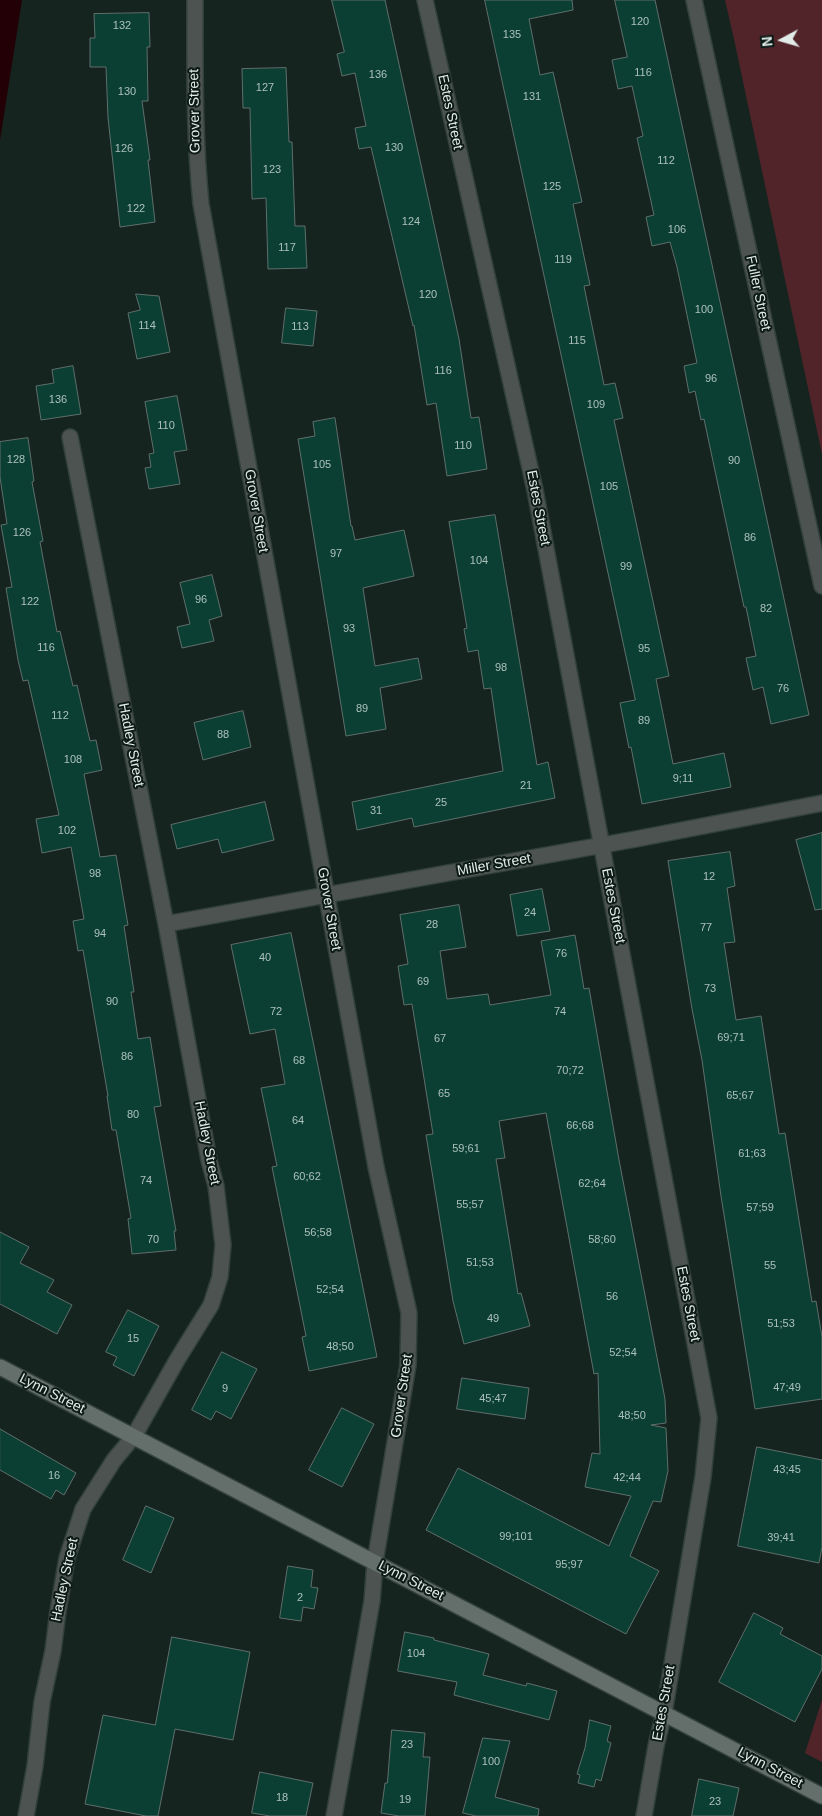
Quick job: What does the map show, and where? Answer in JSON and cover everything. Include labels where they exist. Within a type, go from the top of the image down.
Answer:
[{"type":"main road","name":"Lynn Street","points":[[0,1367],[822,1796]]},
{"type":"street","name":"Grover Street","points":[[195,0],[194,92],[196,162],[201,204],[376,1167],[409,1313],[408,1365],[375,1562],[372,1601],[334,1816]]},
{"type":"street","name":"Estes Street","points":[[425,0],[535,490],[597,812],[601,845],[709,1418],[703,1477],[664,1713],[656,1746],[644,1816]]},
{"type":"street","name":"Fuller Street","points":[[694,0],[822,586]]},
{"type":"street","name":"Hadley Street","points":[[26,1816],[35,1766],[42,1702],[53,1651],[67,1558],[83,1509],[114,1460],[134,1436],[211,1305],[220,1277],[223,1245],[216,1186],[209,1160],[166,924],[70,437]]},
{"type":"street","name":"Miller Street","points":[[166,924],[822,803]]},
{"type":"shaded area","points":[[0,0],[22,0],[0,140]]},
{"type":"shaded area","points":[[725,0],[822,0],[822,454],[734,39]]},
{"type":"shaded area","points":[[822,1700],[822,1762],[805,1753]]},
{"type":"building","points":[[332,0],[385,0],[459,339],[471,418],[479,417],[487,469],[447,476],[436,403],[427,405],[414,325],[371,147],[359,149],[355,128],[366,126],[355,73],[342,76],[337,54],[344,52]]},
{"type":"building","points":[[485,0],[572,0],[573,10],[529,19],[540,75],[553,72],[582,202],[573,204],[590,285],[584,286],[604,385],[615,383],[623,418],[614,420],[669,676],[656,679],[673,764],[724,753],[731,787],[642,804],[620,703],[635,700]]},
{"type":"building","points":[[615,0],[655,0],[809,715],[771,724],[763,687],[753,690],[746,658],[756,656],[746,607],[744,607],[704,419],[701,420],[695,391],[689,393],[684,366],[697,363],[677,267],[670,242],[652,246],[646,217],[654,215],[637,138],[643,136],[632,86],[618,89],[612,60],[627,57]]},
{"type":"building","points":[[149,13],[150,47],[147,47],[148,101],[142,101],[150,160],[148,160],[155,222],[120,227],[108,118],[106,67],[90,67],[90,38],[95,38],[94,14]]},
{"type":"building","points":[[286,68],[289,142],[292,142],[295,226],[305,226],[307,268],[268,269],[266,198],[252,199],[250,108],[243,108],[242,69]]},
{"type":"building","points":[[136,294],[159,296],[170,352],[137,359],[128,313],[140,310]]},
{"type":"building","points":[[286,308],[317,311],[313,346],[282,343]]},
{"type":"building","points":[[73,366],[81,414],[41,420],[36,386],[54,383],[52,370]]},
{"type":"building","points":[[177,396],[187,450],[174,452],[180,484],[149,489],[145,468],[151,467],[149,454],[154,453],[145,402]]},
{"type":"building","points":[[335,418],[351,526],[355,540],[404,530],[414,576],[363,588],[375,666],[418,658],[422,679],[380,688],[386,729],[346,736],[298,439],[315,436],[313,422]]},
{"type":"building","points":[[28,438],[34,481],[32,482],[43,541],[40,542],[57,632],[60,631],[73,686],[77,685],[90,741],[96,740],[102,770],[84,774],[100,857],[116,855],[128,925],[124,926],[134,992],[131,992],[138,1039],[150,1037],[161,1106],[154,1107],[176,1231],[174,1231],[176,1250],[132,1254],[128,1219],[131,1218],[116,1130],[112,1130],[83,950],[78,951],[73,921],[84,919],[71,847],[42,853],[36,819],[59,815],[28,680],[23,681],[18,660],[6,588],[12,587],[1,525],[7,524],[0,477],[0,442]]},
{"type":"building","points":[[495,515],[537,765],[548,762],[555,798],[414,827],[412,818],[357,830],[352,802],[503,771],[491,688],[484,689],[478,650],[468,652],[464,629],[467,628],[449,522]]},
{"type":"building","points":[[212,575],[222,616],[209,620],[214,641],[182,648],[177,627],[190,624],[180,583]]},
{"type":"building","points":[[243,711],[251,747],[203,760],[194,723]]},
{"type":"building","points":[[265,802],[274,840],[222,853],[218,839],[177,849],[171,825]]},
{"type":"building","points":[[822,833],[822,909],[815,910],[796,840]]},
{"type":"building","points":[[730,852],[735,886],[727,888],[735,942],[724,943],[736,1020],[761,1016],[779,1134],[785,1133],[812,1302],[816,1301],[822,1337],[822,1399],[755,1409],[721,1196],[702,1060],[668,861]]},
{"type":"building","points":[[542,889],[550,931],[517,936],[510,895]]},
{"type":"building","points":[[459,905],[466,947],[440,951],[447,999],[488,994],[490,1005],[551,995],[541,941],[575,935],[584,989],[589,988],[619,1160],[665,1399],[666,1423],[651,1425],[666,1428],[668,1471],[661,1502],[653,1501],[630,1556],[659,1571],[626,1634],[426,1530],[458,1468],[609,1546],[631,1496],[585,1487],[592,1453],[600,1454],[598,1373],[594,1374],[546,1113],[499,1121],[505,1158],[496,1159],[518,1294],[521,1293],[530,1326],[464,1344],[453,1301],[426,1135],[433,1134],[412,1004],[404,1005],[398,966],[408,964],[400,915]]},
{"type":"building","points":[[291,933],[377,1357],[309,1371],[302,1337],[306,1336],[272,1167],[277,1166],[261,1088],[285,1084],[275,1029],[250,1034],[231,945]]},
{"type":"building","points":[[0,1232],[29,1247],[20,1263],[54,1280],[47,1292],[72,1305],[57,1334],[0,1304]]},
{"type":"building","points":[[128,1310],[159,1326],[134,1376],[113,1365],[117,1357],[106,1352]]},
{"type":"building","points":[[222,1352],[257,1369],[231,1419],[216,1411],[211,1420],[192,1410]]},
{"type":"building","points":[[462,1378],[529,1388],[525,1419],[457,1409]]},
{"type":"building","points":[[342,1408],[374,1424],[342,1487],[309,1470]]},
{"type":"building","points":[[0,1429],[76,1473],[64,1495],[56,1490],[51,1499],[0,1470]]},
{"type":"building","points":[[757,1447],[822,1460],[822,1547],[819,1563],[738,1546]]},
{"type":"building","points":[[146,1506],[174,1518],[151,1573],[123,1560]]},
{"type":"building","points":[[288,1566],[313,1570],[311,1587],[318,1588],[314,1609],[303,1607],[301,1621],[280,1618]]},
{"type":"building","points":[[754,1613],[783,1628],[780,1634],[822,1656],[822,1669],[795,1722],[719,1682]]},
{"type":"building","points":[[405,1632],[434,1638],[434,1640],[489,1654],[483,1675],[526,1686],[527,1683],[557,1691],[549,1720],[454,1695],[457,1682],[398,1671]]},
{"type":"building","points":[[172,1637],[250,1652],[233,1740],[175,1729],[158,1816],[146,1816],[85,1804],[103,1715],[155,1725]]},
{"type":"building","points":[[590,1720],[611,1726],[607,1741],[611,1743],[601,1781],[596,1779],[594,1787],[578,1783],[580,1775],[577,1774],[585,1748]]},
{"type":"building","points":[[392,1730],[425,1733],[423,1757],[430,1757],[425,1816],[399,1816],[381,1813],[385,1783],[387,1783]]},
{"type":"building","points":[[483,1738],[510,1741],[495,1797],[539,1809],[538,1816],[476,1816],[463,1813]]},
{"type":"building","points":[[260,1772],[313,1783],[306,1816],[270,1816],[252,1813]]},
{"type":"building","points":[[699,1779],[739,1788],[733,1816],[692,1816]]}]
